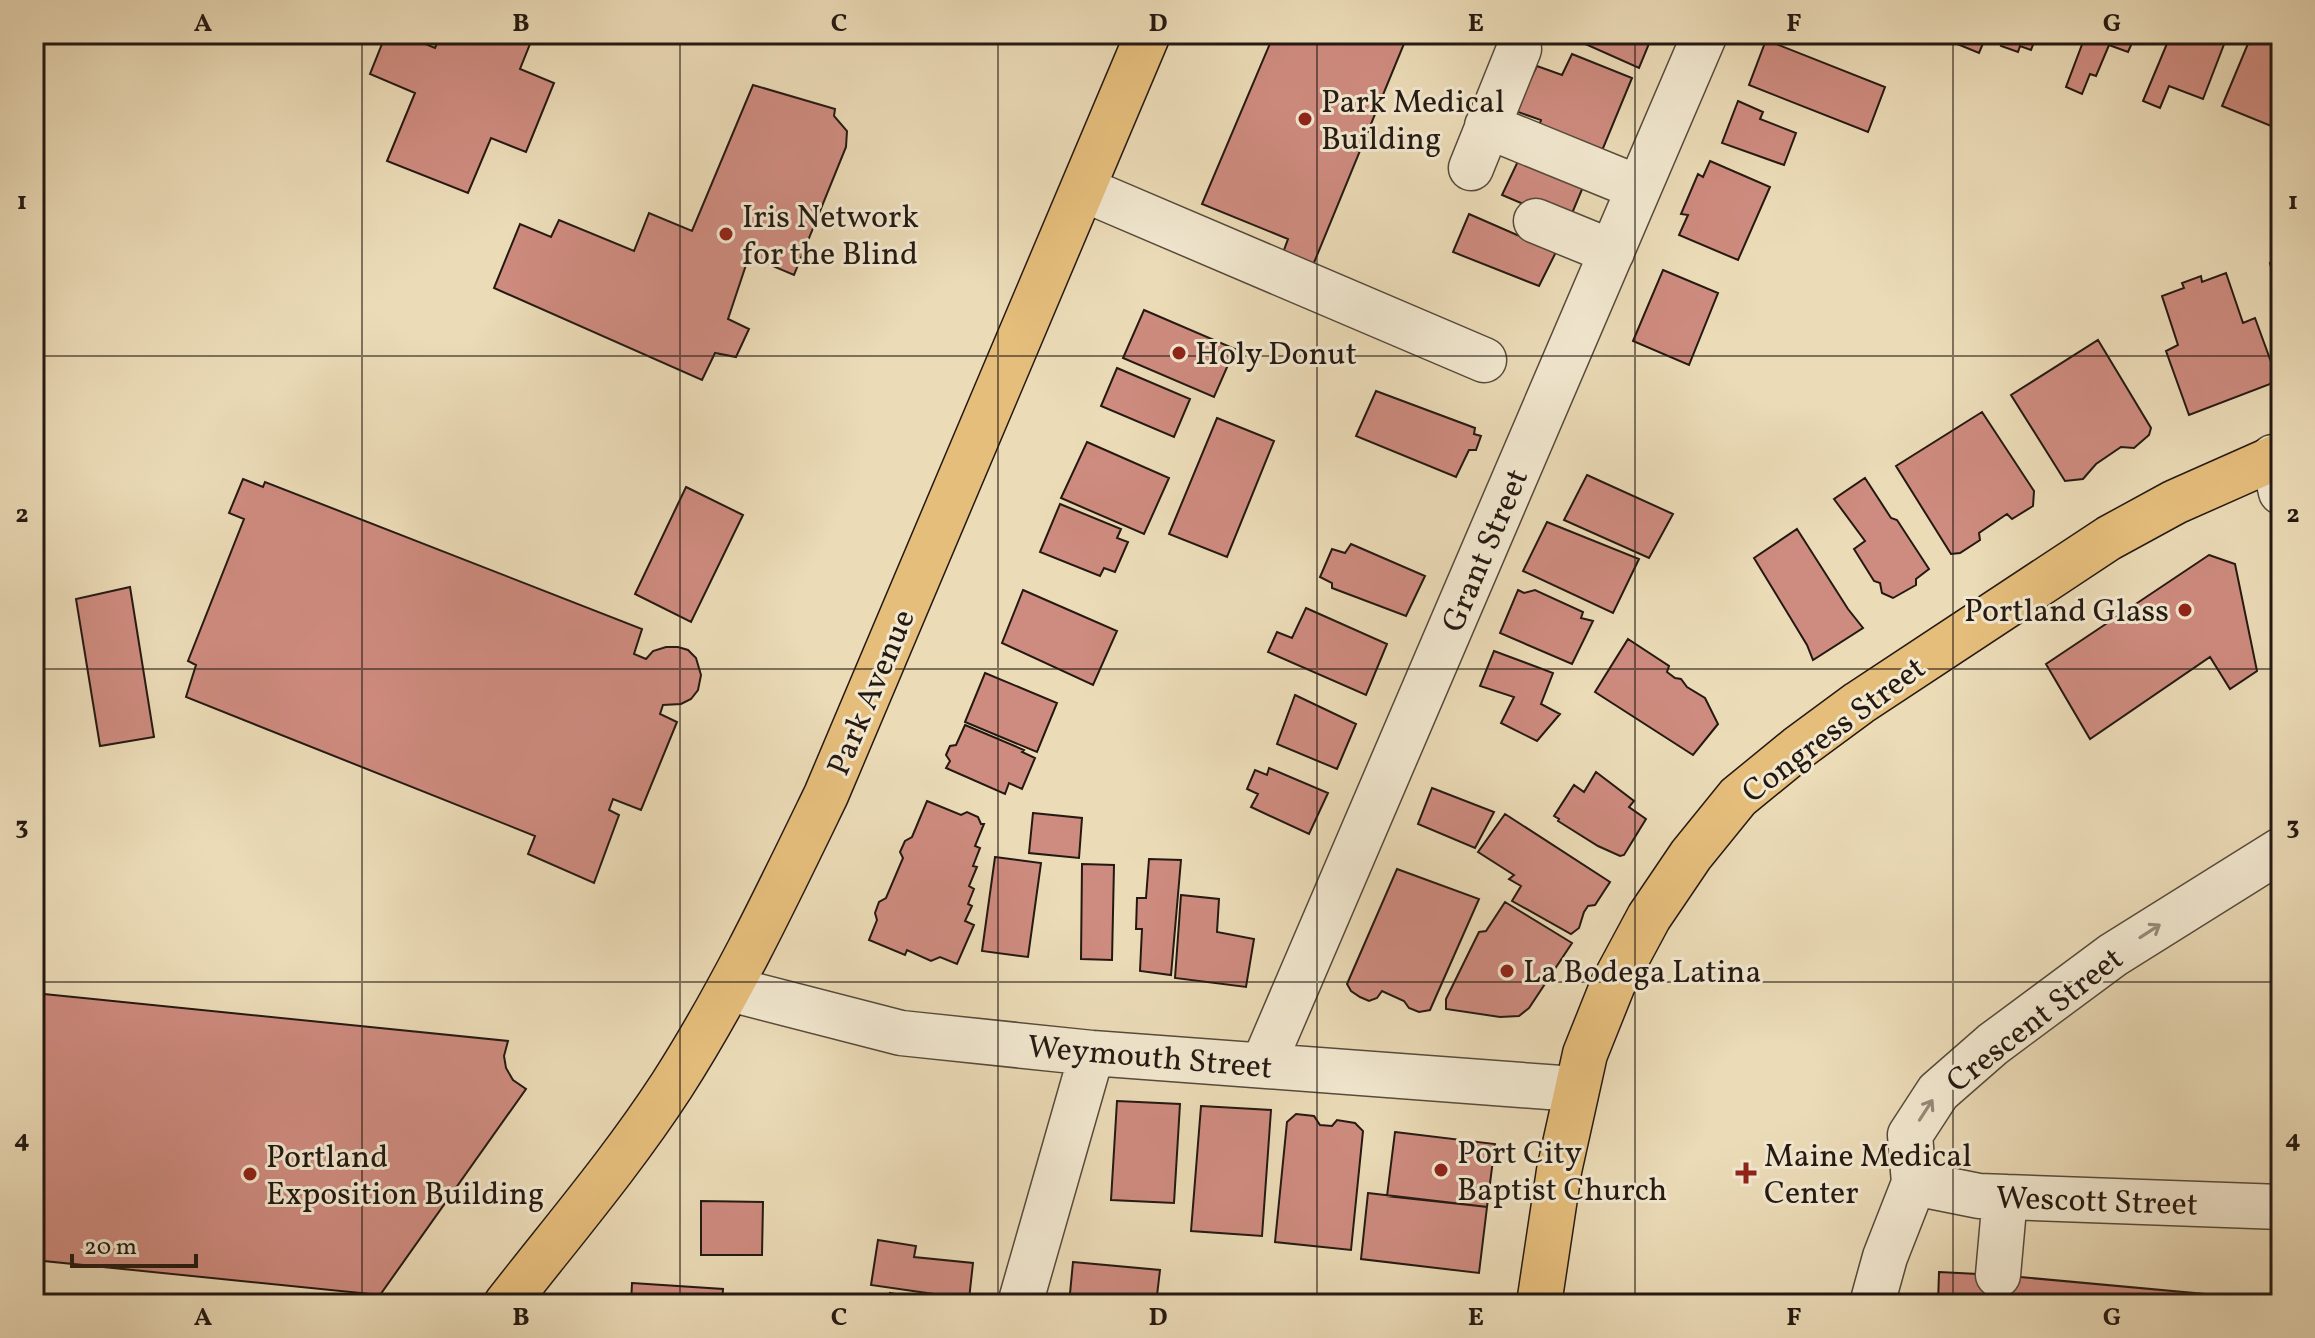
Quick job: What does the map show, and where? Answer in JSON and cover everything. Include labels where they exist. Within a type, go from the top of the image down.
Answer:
[{"type":"main road","name":"Park Avenue","points":[[506,1304],[612,1169],[671,1087],[730,989],[826,795],[1148,34]]},
{"type":"main road","name":"Congress Street","points":[[1539,1304],[1559,1171],[1585,1054],[1613,984],[1649,917],[1691,855],[1738,797],[1859,703],[2109,538],[2175,502],[2278,468]]},
{"type":"street","name":"Grant Street","points":[[1263,1065],[1705,34]]},
{"type":"street","points":[[1471,168],[1519,49]]},
{"type":"street","points":[[1487,126],[1639,188]]},
{"type":"street","points":[[1083,189],[1484,360]]},
{"type":"street","points":[[1536,221],[1612,252]]},
{"type":"street","name":"Crescent Street","points":[[1872,1304],[1885,1257],[1914,1183],[1910,1135],[1938,1092],[1993,1044],[2113,955],[2281,850]]},
{"type":"street","name":"Weymouth Street","points":[[730,989],[901,1033],[1092,1053],[1575,1089]]},
{"type":"street","points":[[1020,1304],[1092,1053]]},
{"type":"street","name":"Wescott Street","points":[[1914,1183],[1979,1196],[2281,1207]]},
{"type":"street","points":[[1998,1275],[2005,1197]]},
{"type":"building","points":[[386,34],[401,34],[435,48],[441,34],[534,34],[520,69],[554,83],[526,152],[491,138],[468,193],[387,161],[415,93],[370,74]]},
{"type":"building","name":"Park Medical Building","points":[[1274,34],[1408,34],[1311,270],[1281,258],[1288,239],[1202,204]]},
{"type":"building","points":[[1563,34],[1653,34],[1639,68]]},
{"type":"building","points":[[1871,34],[1893,34],[1890,41]]},
{"type":"building","points":[[1933,34],[1987,34],[1979,53]]},
{"type":"building","points":[[2006,34],[2037,34],[2031,50],[2020,46],[2018,52],[2001,46]]},
{"type":"building","points":[[2086,34],[2136,34],[2128,52],[2109,45],[2096,76],[2090,74],[2082,94],[2066,87]]},
{"type":"building","points":[[2171,34],[2228,34],[2203,99],[2169,86],[2160,108],[2143,101]]},
{"type":"building","points":[[2252,34],[2281,36],[2281,62],[2273,84],[2281,87],[2281,130],[2222,106]]},
{"type":"building","points":[[1766,40],[1885,87],[1868,132],[1749,85]]},
{"type":"building","points":[[1572,54],[1632,78],[1599,158],[1537,132],[1541,120],[1515,111],[1537,66],[1562,75]]},
{"type":"building","name":"Iris Network for the Blind","points":[[753,85],[835,109],[834,116],[847,131],[846,147],[794,275],[749,256],[728,319],[749,329],[736,357],[715,353],[702,380],[494,288],[520,224],[551,237],[559,220],[634,251],[649,213],[692,231]]},
{"type":"building","points":[[1738,101],[1763,112],[1760,119],[1796,133],[1784,165],[1722,143]]},
{"type":"building","points":[[1519,159],[1583,187],[1568,223],[1502,195]]},
{"type":"building","points":[[1710,161],[1770,187],[1738,260],[1679,235],[1688,215],[1681,214],[1698,174],[1703,177]]},
{"type":"building","points":[[1469,214],[1556,252],[1539,286],[1453,252]]},
{"type":"building","points":[[2281,239],[2281,291],[2277,292],[2270,263],[2280,260],[2274,242]]},
{"type":"building","points":[[1663,270],[1718,293],[1689,365],[1633,341]]},
{"type":"building","points":[[2226,273],[2243,323],[2255,318],[2278,381],[2189,415],[2166,351],[2178,345],[2162,296],[2184,288],[2182,283],[2201,276],[2202,282]]},
{"type":"building","name":"Holy Donut","points":[[1144,310],[1235,349],[1214,397],[1123,358]]},
{"type":"building","points":[[2098,340],[2151,428],[2149,435],[2134,448],[2121,447],[2096,464],[2083,479],[2065,481],[2011,395]]},
{"type":"building","points":[[1117,368],[1190,399],[1174,437],[1101,406]]},
{"type":"building","points":[[1376,391],[1475,428],[1474,434],[1481,436],[1476,450],[1469,450],[1456,477],[1356,436]]},
{"type":"building","points":[[1982,412],[2034,491],[2033,506],[2012,519],[2007,514],[1979,533],[1980,540],[1960,553],[1951,554],[1896,466]]},
{"type":"building","points":[[1217,418],[1274,441],[1227,557],[1169,534]]},
{"type":"building","points":[[1087,442],[1169,478],[1144,534],[1061,498]]},
{"type":"building","points":[[1587,475],[1673,514],[1649,558],[1564,520]]},
{"type":"building","points":[[1865,478],[1929,569],[1916,579],[1916,585],[1893,598],[1882,593],[1880,583],[1874,581],[1854,549],[1865,541],[1834,499]]},
{"type":"building","points":[[243,479],[263,487],[265,482],[642,629],[634,654],[646,659],[653,651],[666,647],[688,650],[696,658],[701,675],[698,690],[691,699],[681,704],[663,705],[660,714],[677,722],[641,810],[613,799],[609,810],[619,815],[594,883],[528,854],[535,836],[186,697],[196,665],[188,661],[244,519],[229,513]]},
{"type":"building","points":[[686,487],[743,515],[691,622],[635,594]]},
{"type":"building","points":[[1060,504],[1121,529],[1117,538],[1128,542],[1115,572],[1104,568],[1100,576],[1040,552]]},
{"type":"building","points":[[1547,522],[1639,559],[1613,613],[1523,571]]},
{"type":"building","points":[[1797,529],[1863,628],[1813,660],[1754,558]]},
{"type":"building","points":[[1351,544],[1425,576],[1406,616],[1332,588],[1332,583],[1320,577],[1332,549],[1345,553]]},
{"type":"building","name":"Portland Glass","points":[[2209,555],[2235,564],[2257,671],[2230,689],[2210,657],[2090,739],[2046,664]]},
{"type":"building","points":[[130,587],[154,737],[100,746],[76,599]]},
{"type":"building","points":[[1023,590],[1117,631],[1093,685],[1002,643]]},
{"type":"building","points":[[1518,590],[1524,593],[1535,590],[1583,612],[1581,618],[1593,621],[1572,664],[1500,633]]},
{"type":"building","points":[[1306,608],[1387,644],[1366,695],[1268,652],[1277,632],[1292,638]]},
{"type":"building","points":[[1628,639],[1669,666],[1667,672],[1705,698],[1718,724],[1693,755],[1595,692]]},
{"type":"building","points":[[1494,651],[1553,673],[1541,704],[1560,714],[1537,741],[1501,723],[1514,697],[1480,686]]},
{"type":"building","points":[[985,673],[1057,703],[1037,752],[965,722]]},
{"type":"building","points":[[1295,695],[1356,724],[1337,769],[1277,744]]},
{"type":"building","points":[[965,725],[1024,750],[1022,752],[1035,758],[1022,789],[1009,783],[1005,794],[946,768],[950,761],[946,755],[950,746],[956,745]]},
{"type":"building","points":[[1269,768],[1328,793],[1309,834],[1251,807],[1258,794],[1247,789],[1255,770],[1267,775]]},
{"type":"building","points":[[1596,772],[1634,801],[1629,807],[1646,819],[1624,855],[1598,846],[1554,816],[1574,785],[1584,792]]},
{"type":"building","points":[[1432,788],[1494,812],[1475,848],[1418,824]]},
{"type":"building","points":[[927,801],[961,815],[967,812],[984,824],[975,846],[980,848],[973,866],[977,867],[969,886],[974,889],[968,904],[972,906],[965,921],[974,925],[957,964],[940,957],[931,961],[907,950],[905,955],[869,940],[877,920],[875,913],[879,902],[886,898],[903,858],[900,852],[905,841],[912,837]]},
{"type":"building","points":[[1033,813],[1082,818],[1079,858],[1029,853]]},
{"type":"building","points":[[1505,814],[1610,882],[1595,905],[1588,906],[1579,928],[1571,934],[1512,901],[1521,886],[1509,879],[1514,875],[1478,852]]},
{"type":"building","points":[[995,857],[1041,863],[1028,957],[982,951]]},
{"type":"building","points":[[1149,859],[1181,860],[1171,975],[1140,971],[1142,929],[1136,929],[1137,898],[1146,898]]},
{"type":"building","points":[[1082,864],[1114,865],[1112,960],[1081,959]]},
{"type":"building","points":[[1397,869],[1479,899],[1430,1010],[1419,1012],[1382,991],[1377,998],[1369,1001],[1351,991],[1347,984]]},
{"type":"building","points":[[1181,895],[1219,899],[1217,932],[1254,939],[1246,987],[1175,978]]},
{"type":"building","name":"La Bodega Latina","points":[[1505,902],[1572,943],[1529,1008],[1519,1016],[1500,1017],[1446,1009],[1446,999],[1479,932],[1486,931]]},
{"type":"building","name":"Portland Exposition Building","points":[[34,993],[508,1041],[504,1056],[506,1068],[513,1080],[526,1089],[380,1295],[34,1260]]},
{"type":"building","points":[[1117,1101],[1180,1104],[1174,1203],[1111,1200]]},
{"type":"building","points":[[1201,1106],[1271,1110],[1262,1236],[1191,1231]]},
{"type":"building","points":[[1296,1114],[1314,1116],[1320,1125],[1332,1126],[1337,1120],[1355,1123],[1363,1131],[1351,1250],[1275,1242],[1287,1122]]},
{"type":"building","name":"Port City Baptist Church","points":[[1395,1132],[1495,1144],[1487,1207],[1387,1196]]},
{"type":"building","points":[[1368,1193],[1487,1207],[1479,1273],[1361,1259]]},
{"type":"building","points":[[701,1201],[763,1202],[762,1255],[701,1255]]},
{"type":"building","points":[[878,1240],[916,1246],[914,1257],[973,1263],[969,1299],[871,1285]]},
{"type":"building","points":[[1073,1262],[1160,1270],[1156,1304],[1069,1304]]},
{"type":"building","points":[[1939,1272],[2281,1301],[2281,1304],[1938,1304]]},
{"type":"building","points":[[632,1283],[723,1289],[722,1304],[631,1304]]},
{"type":"building","points":[[890,1293],[956,1304],[888,1304]]},
{"type":"place","name":"Park Medical Building","points":[[1305,119]]},
{"type":"place","name":"Iris Network for the Blind","points":[[726,234]]},
{"type":"place","name":"Holy Donut","points":[[1179,353]]},
{"type":"place","name":"Portland Glass","points":[[2185,610]]},
{"type":"place","name":"La Bodega Latina","points":[[1507,971]]},
{"type":"place","name":"Port City Baptist Church","points":[[1441,1170]]},
{"type":"place","name":"Maine Medical Center","points":[[1746,1173]]},
{"type":"place","name":"Portland Exposition Building","points":[[250,1174]]}]
